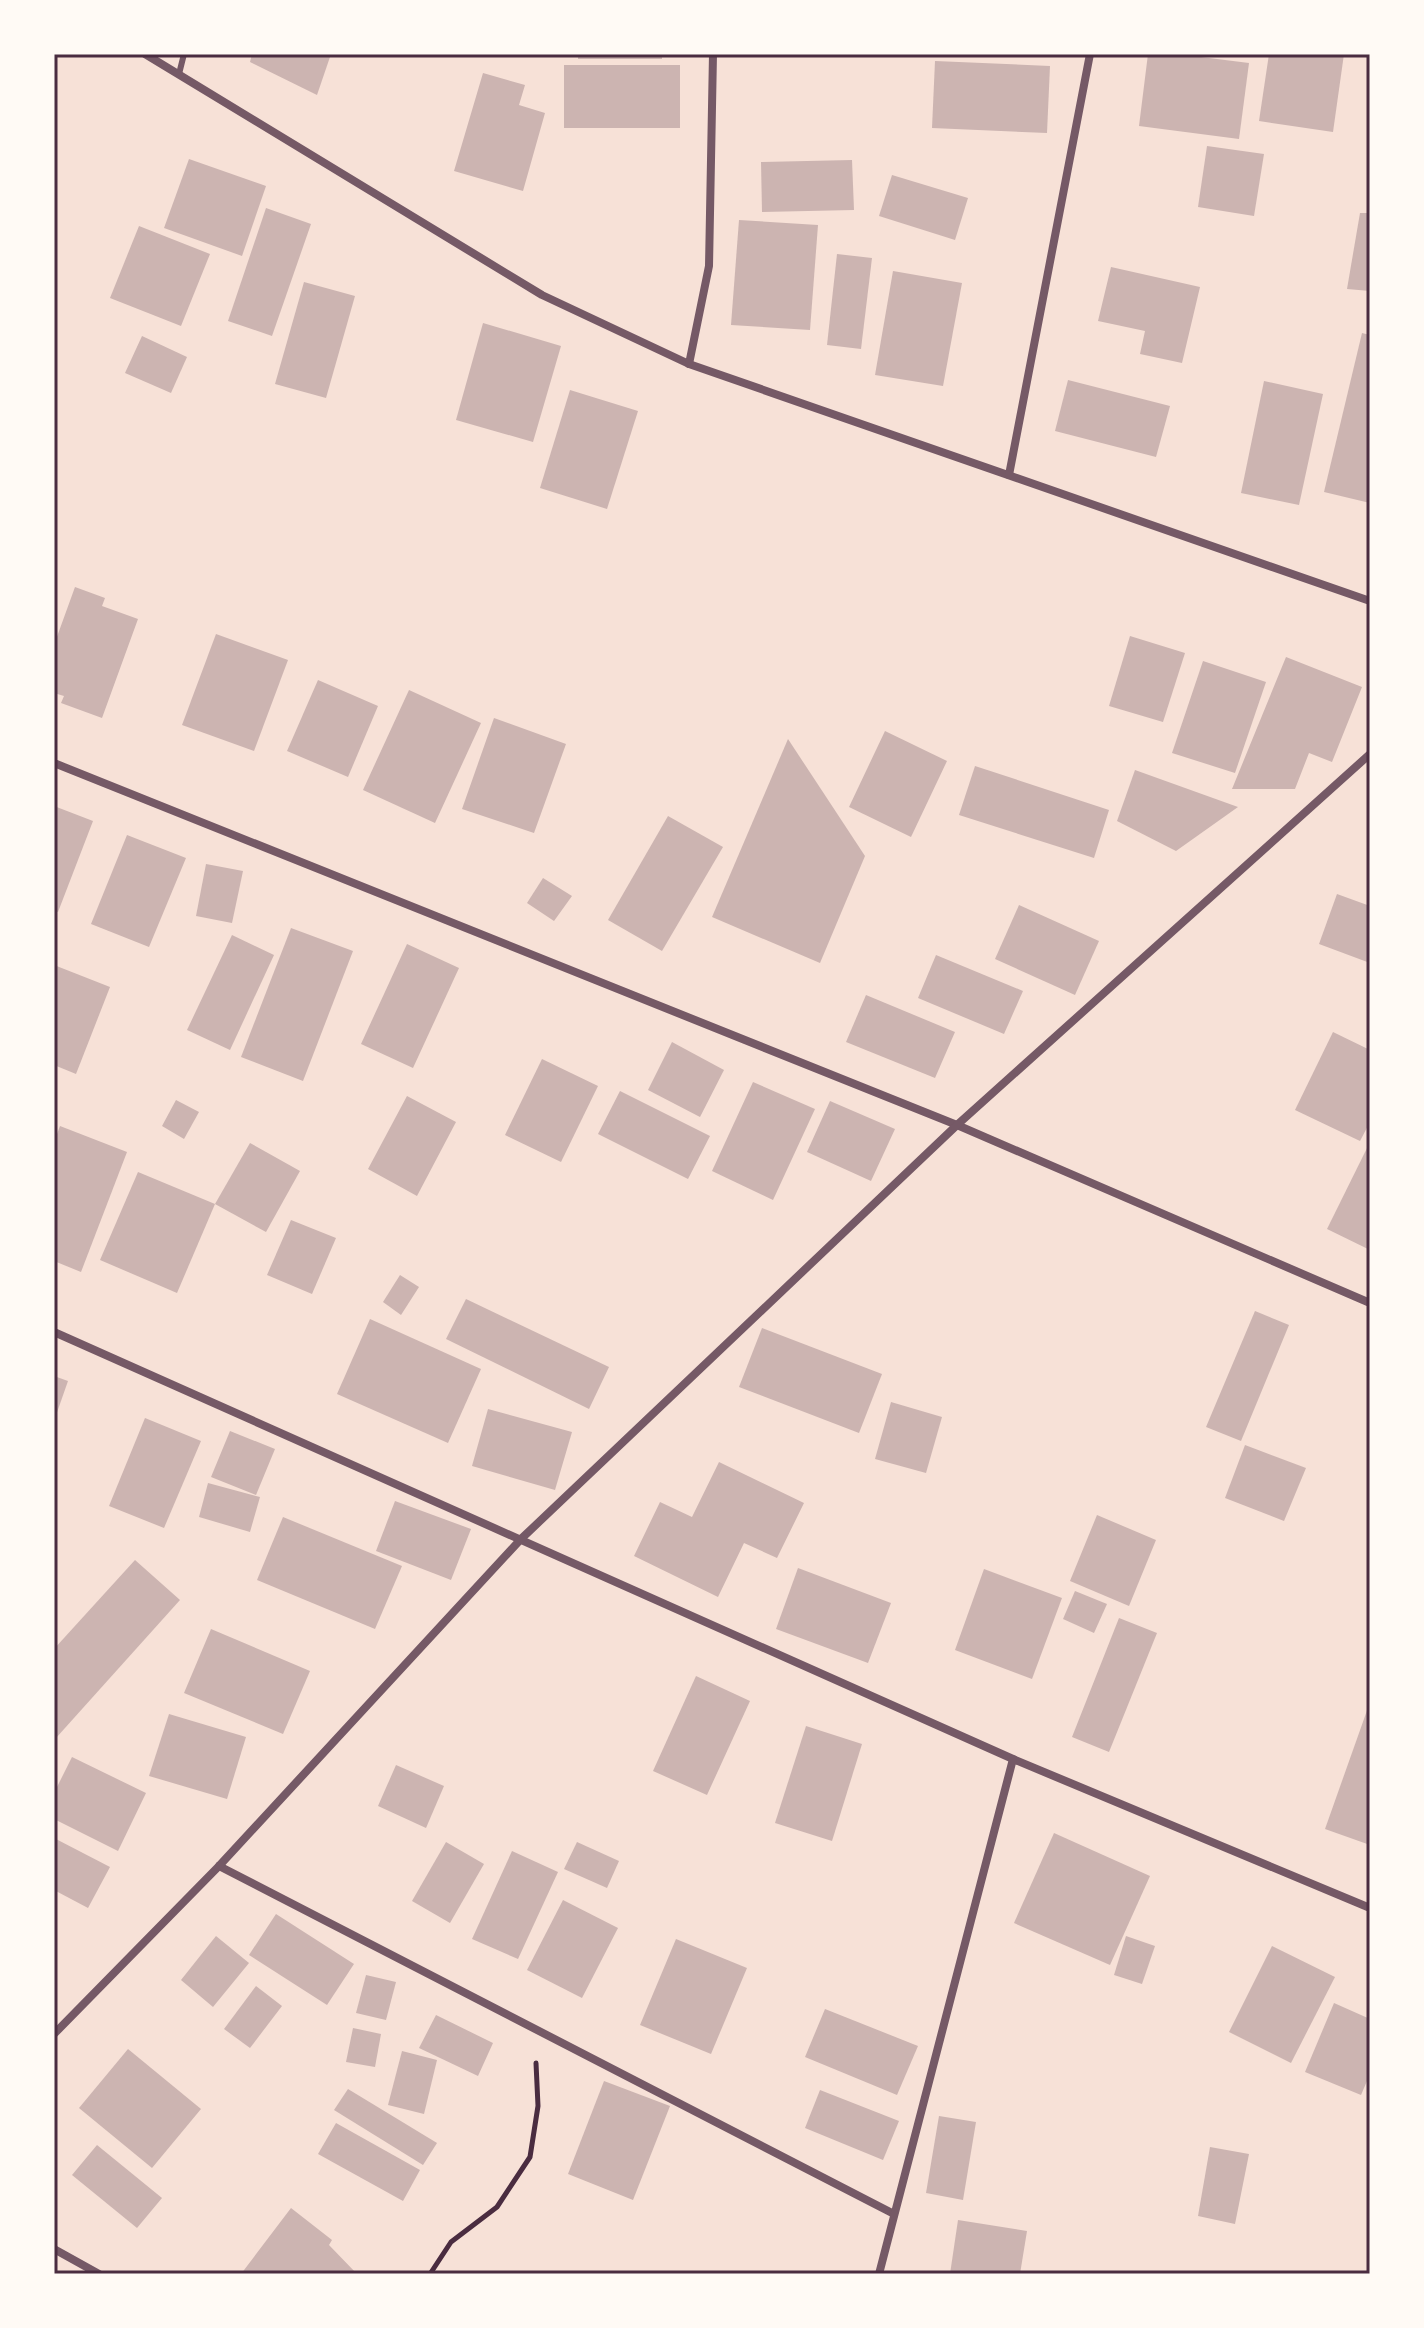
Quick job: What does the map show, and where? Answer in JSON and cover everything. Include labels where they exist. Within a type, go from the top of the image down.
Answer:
[{"type":"street","points":[[145,54],[542,295],[689,364],[1370,601]]},
{"type":"street","points":[[689,364],[709,266],[713,54]]},
{"type":"street","points":[[1009,475],[1090,54]]},
{"type":"street","points":[[54,2034],[219,1866],[521,1539],[957,1125],[1370,754]]},
{"type":"street","points":[[54,763],[957,1125],[1370,1303]]},
{"type":"street","points":[[54,1332],[1013,1759],[1370,1908]]},
{"type":"street","points":[[879,2274],[1013,1759]]},
{"type":"street","points":[[219,1866],[894,2214]]},
{"type":"street","points":[[54,2249],[99,2274]]},
{"type":"lane","points":[[179,74],[184,54]]},
{"type":"path","points":[[430,2274],[451,2242],[497,2207],[530,2157],[538,2106],[534,2028]]},
{"type":"building","points":[[252,54],[331,54],[317,95],[250,62]]},
{"type":"building","points":[[578,54],[662,54],[662,59],[578,59]]},
{"type":"building","points":[[1148,54],[1177,54],[1249,63],[1239,139],[1139,126]]},
{"type":"building","points":[[1269,54],[1344,54],[1333,132],[1259,121]]},
{"type":"building","points":[[935,61],[1050,66],[1047,133],[932,128]]},
{"type":"building","points":[[564,65],[680,65],[680,128],[564,128]]},
{"type":"building","points":[[483,73],[525,85],[519,105],[545,113],[523,191],[454,171]]},
{"type":"building","points":[[1207,146],[1264,154],[1254,216],[1198,207]]},
{"type":"building","points":[[189,159],[266,186],[242,256],[164,228]]},
{"type":"building","points":[[852,160],[854,210],[762,212],[761,162]]},
{"type":"building","points":[[892,175],[968,198],[955,240],[879,216]]},
{"type":"building","points":[[266,208],[311,224],[272,336],[228,321]]},
{"type":"building","points":[[1360,213],[1370,213],[1370,291],[1347,289]]},
{"type":"building","points":[[739,220],[818,225],[810,330],[731,325]]},
{"type":"building","points":[[139,226],[210,254],[181,326],[110,298]]},
{"type":"building","points":[[837,254],[872,258],[861,349],[827,345]]},
{"type":"building","points":[[1111,267],[1200,287],[1182,363],[1140,354],[1145,331],[1098,321]]},
{"type":"building","points":[[893,271],[962,283],[943,386],[875,375]]},
{"type":"building","points":[[304,282],[355,296],[326,398],[275,384]]},
{"type":"building","points":[[483,323],[561,346],[533,442],[456,420]]},
{"type":"building","points":[[1362,333],[1370,335],[1370,503],[1324,492]]},
{"type":"building","points":[[142,336],[187,357],[171,393],[125,373]]},
{"type":"building","points":[[1068,380],[1170,406],[1156,457],[1055,431]]},
{"type":"building","points":[[1264,381],[1323,394],[1299,505],[1241,493]]},
{"type":"building","points":[[570,390],[638,411],[607,509],[540,488]]},
{"type":"building","points":[[75,587],[105,598],[102,606],[138,619],[102,718],[61,703],[64,696],[54,693],[54,645]]},
{"type":"building","points":[[216,634],[288,660],[254,751],[182,725]]},
{"type":"building","points":[[1130,636],[1185,653],[1163,722],[1109,706]]},
{"type":"building","points":[[1286,657],[1362,687],[1332,762],[1309,753],[1295,789],[1232,789]]},
{"type":"building","points":[[1203,661],[1266,682],[1235,773],[1172,753]]},
{"type":"building","points":[[318,680],[378,706],[348,777],[287,751]]},
{"type":"building","points":[[409,690],[481,723],[435,823],[363,790]]},
{"type":"building","points":[[494,718],[566,744],[534,833],[462,809]]},
{"type":"building","points":[[885,731],[947,761],[911,837],[849,807]]},
{"type":"building","points":[[788,739],[865,856],[820,963],[712,917]]},
{"type":"building","points":[[975,766],[1109,810],[1094,858],[959,815]]},
{"type":"building","points":[[1135,770],[1238,807],[1176,851],[1117,821]]},
{"type":"building","points":[[54,806],[93,821],[58,912],[54,911]]},
{"type":"building","points":[[668,816],[723,847],[662,951],[608,920]]},
{"type":"building","points":[[127,835],[186,858],[149,947],[91,924]]},
{"type":"building","points":[[206,864],[243,871],[232,923],[196,916]]},
{"type":"building","points":[[543,878],[572,896],[554,921],[527,903]]},
{"type":"building","points":[[1337,894],[1370,906],[1370,963],[1319,944]]},
{"type":"building","points":[[1019,905],[1099,941],[1075,995],[995,959]]},
{"type":"building","points":[[291,928],[353,951],[303,1081],[241,1057]]},
{"type":"building","points":[[232,935],[274,955],[230,1050],[187,1030]]},
{"type":"building","points":[[407,944],[459,968],[413,1068],[361,1044]]},
{"type":"building","points":[[936,955],[1023,991],[1004,1034],[918,998]]},
{"type":"building","points":[[54,965],[110,987],[76,1074],[54,1065]]},
{"type":"building","points":[[866,995],[955,1032],[935,1078],[846,1042]]},
{"type":"building","points":[[1333,1032],[1370,1050],[1370,1122],[1360,1141],[1295,1110]]},
{"type":"building","points":[[672,1042],[724,1070],[700,1117],[648,1090]]},
{"type":"building","points":[[542,1059],[598,1086],[561,1162],[505,1135]]},
{"type":"building","points":[[753,1082],[815,1109],[773,1200],[712,1171]]},
{"type":"building","points":[[620,1091],[710,1136],[688,1179],[598,1134]]},
{"type":"building","points":[[407,1096],[456,1122],[417,1196],[368,1169]]},
{"type":"building","points":[[176,1100],[199,1112],[184,1139],[162,1126]]},
{"type":"building","points":[[830,1101],[895,1129],[871,1181],[807,1152]]},
{"type":"building","points":[[60,1126],[127,1152],[81,1272],[54,1261],[54,1142]]},
{"type":"building","points":[[1370,1142],[1370,1250],[1327,1229]]},
{"type":"building","points":[[250,1143],[300,1171],[266,1232],[215,1204]]},
{"type":"building","points":[[138,1172],[215,1204],[177,1293],[100,1260]]},
{"type":"building","points":[[291,1220],[336,1238],[312,1294],[267,1275]]},
{"type":"building","points":[[400,1275],[419,1287],[401,1315],[383,1302]]},
{"type":"building","points":[[466,1299],[609,1367],[589,1409],[446,1339]]},
{"type":"building","points":[[1255,1311],[1289,1325],[1241,1441],[1206,1427]]},
{"type":"building","points":[[370,1319],[481,1369],[448,1443],[337,1394]]},
{"type":"building","points":[[762,1328],[882,1374],[859,1433],[739,1387]]},
{"type":"building","points":[[54,1376],[68,1381],[54,1421]]},
{"type":"building","points":[[891,1402],[942,1417],[926,1473],[875,1459]]},
{"type":"building","points":[[488,1409],[572,1432],[555,1490],[472,1466]]},
{"type":"building","points":[[145,1418],[201,1441],[164,1528],[109,1506]]},
{"type":"building","points":[[230,1431],[275,1449],[256,1495],[211,1477]]},
{"type":"building","points":[[1245,1445],[1306,1468],[1284,1521],[1225,1498]]},
{"type":"building","points":[[719,1462],[804,1503],[777,1558],[744,1543],[718,1597],[634,1556],[660,1502],[692,1517]]},
{"type":"building","points":[[208,1483],[260,1497],[250,1532],[199,1517]]},
{"type":"building","points":[[395,1501],[471,1529],[451,1580],[376,1551]]},
{"type":"building","points":[[1097,1515],[1156,1540],[1129,1606],[1070,1581]]},
{"type":"building","points":[[283,1517],[402,1566],[375,1629],[257,1580]]},
{"type":"building","points":[[135,1560],[180,1600],[56,1738],[54,1649]]},
{"type":"building","points":[[798,1568],[891,1603],[868,1663],[776,1629]]},
{"type":"building","points":[[984,1569],[1062,1598],[1032,1679],[955,1650]]},
{"type":"building","points":[[1075,1591],[1107,1604],[1094,1633],[1063,1619]]},
{"type":"building","points":[[1119,1618],[1157,1633],[1109,1752],[1072,1737]]},
{"type":"building","points":[[211,1629],[310,1671],[283,1734],[184,1693]]},
{"type":"building","points":[[696,1676],[750,1701],[707,1795],[653,1771]]},
{"type":"building","points":[[1370,1702],[1370,1845],[1325,1829]]},
{"type":"building","points":[[169,1714],[246,1737],[227,1799],[149,1776]]},
{"type":"building","points":[[806,1726],[862,1744],[832,1841],[775,1823]]},
{"type":"building","points":[[72,1757],[146,1793],[118,1851],[54,1819],[54,1793]]},
{"type":"building","points":[[396,1765],[444,1786],[426,1828],[378,1806]]},
{"type":"building","points":[[1054,1833],[1150,1876],[1110,1965],[1014,1923]]},
{"type":"building","points":[[54,1838],[110,1867],[88,1908],[54,1890]]},
{"type":"building","points":[[446,1842],[484,1864],[450,1923],[412,1901]]},
{"type":"building","points":[[577,1842],[619,1861],[607,1888],[564,1869]]},
{"type":"building","points":[[512,1851],[558,1872],[518,1959],[472,1939]]},
{"type":"building","points":[[563,1900],[618,1928],[582,1998],[527,1970]]},
{"type":"building","points":[[276,1914],[354,1964],[327,2005],[249,1955]]},
{"type":"building","points":[[216,1936],[249,1963],[213,2007],[181,1980]]},
{"type":"building","points":[[1126,1936],[1155,1946],[1142,1984],[1114,1975]]},
{"type":"building","points":[[676,1939],[747,1968],[711,2054],[640,2025]]},
{"type":"building","points":[[1272,1946],[1335,1977],[1291,2063],[1229,2032]]},
{"type":"building","points":[[366,1975],[396,1982],[386,2020],[356,2013]]},
{"type":"building","points":[[256,1986],[282,2006],[250,2048],[224,2029]]},
{"type":"building","points":[[1334,2003],[1370,2019],[1370,2074],[1361,2095],[1305,2072]]},
{"type":"building","points":[[825,2009],[918,2046],[897,2095],[805,2057]]},
{"type":"building","points":[[436,2015],[493,2043],[478,2076],[419,2048]]},
{"type":"building","points":[[353,2028],[381,2034],[375,2067],[346,2062]]},
{"type":"building","points":[[128,2049],[201,2109],[152,2168],[79,2108]]},
{"type":"building","points":[[402,2051],[437,2060],[424,2114],[388,2105]]},
{"type":"building","points":[[604,2081],[670,2106],[633,2200],[568,2174]]},
{"type":"building","points":[[348,2089],[437,2143],[423,2165],[334,2110]]},
{"type":"building","points":[[820,2090],[899,2121],[883,2160],[805,2128]]},
{"type":"building","points":[[939,2116],[976,2122],[963,2200],[926,2193]]},
{"type":"building","points":[[336,2123],[420,2170],[403,2201],[318,2154]]},
{"type":"building","points":[[97,2145],[162,2198],[137,2228],[72,2175]]},
{"type":"building","points":[[1210,2147],[1249,2154],[1235,2224],[1198,2216]]},
{"type":"building","points":[[291,2208],[332,2240],[329,2245],[357,2274],[241,2274]]},
{"type":"building","points":[[958,2220],[1027,2231],[1020,2274],[950,2274]]}]
